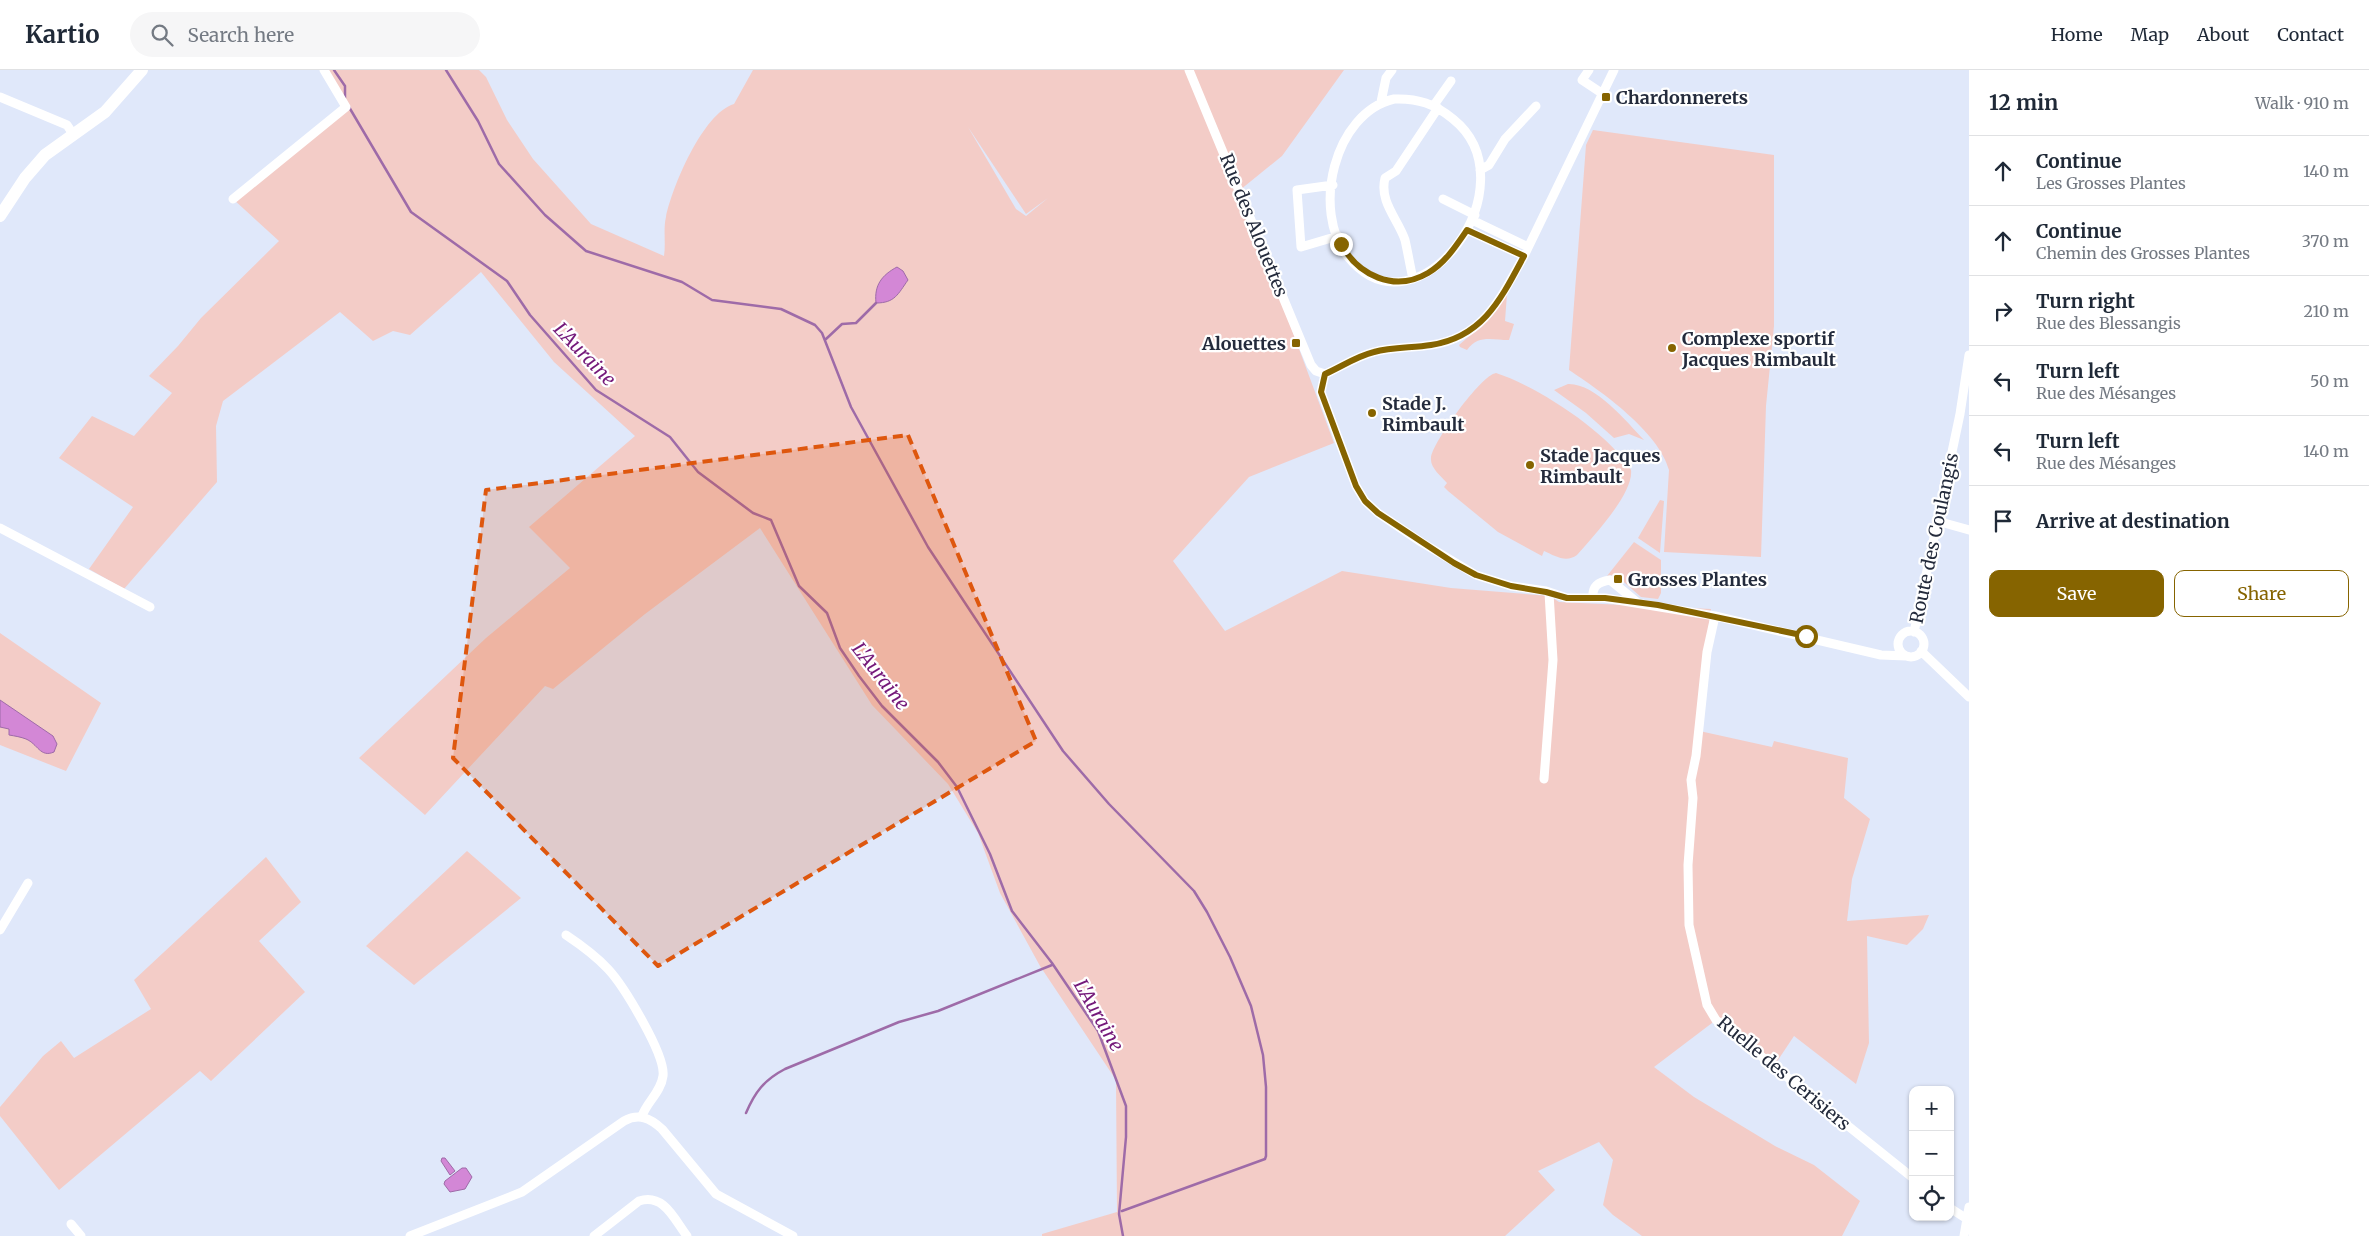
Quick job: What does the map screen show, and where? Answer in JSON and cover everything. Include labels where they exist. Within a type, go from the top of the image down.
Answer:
[{"type":"main road","points":[[0,216],[25,178],[45,155],[105,112],[142,70]]},
{"type":"street","points":[[234,199],[346,106],[324,70]]},
{"type":"street","name":"Rue des Alouettes","points":[[1189,70],[1311,365],[1320,374],[1325,374]]},
{"type":"street","points":[[1380,102],[1386,78],[1392,70]]},
{"type":"street","points":[[1589,70],[1582,80],[1603,94]]},
{"type":"street","points":[[1614,70],[1524,256],[1489,313],[1467,334],[1445,343],[1374,352],[1325,374],[1321,392],[1356,486],[1365,501],[1378,513],[1421,542],[1476,575],[1511,586],[1567,598],[1593,598],[1638,603],[1715,616],[1881,655],[1916,656],[1922,651]]},
{"type":"street","points":[[1413,279],[1404,239],[1382,188],[1385,178],[1396,171],[1451,81]]},
{"type":"street","points":[[0,97],[67,125],[74,134]]},
{"type":"street","points":[[1407,98],[1417,99],[1436,107],[1458,123],[1464,130],[1476,153],[1480,170],[1479,198],[1473,218],[1451,253],[1428,273],[1413,279],[1397,282],[1383,280],[1368,274],[1348,256],[1338,236],[1332,214],[1333,185],[1338,151],[1346,136],[1363,114],[1380,102],[1407,98]]},
{"type":"street","points":[[1480,170],[1489,165],[1505,139],[1536,106]]},
{"type":"street","points":[[1333,185],[1297,190],[1301,247],[1338,236]]},
{"type":"street","points":[[1444,200],[1473,218],[1528,247]]},
{"type":"street","points":[[1467,230],[1524,256]]},
{"type":"street","name":"Route des Coulangis","points":[[1914,632],[1960,414],[1969,354]]},
{"type":"street","points":[[1937,521],[1969,530]]},
{"type":"street","points":[[0,528],[150,607]]},
{"type":"street","points":[[1593,598],[1592,592],[1596,585],[1601,581],[1610,580],[1638,603]]},
{"type":"street","points":[[1544,779],[1553,660],[1549,593]]},
{"type":"street","name":"Ruelle des Cerisiers","points":[[1715,616],[1707,652],[1696,756],[1691,780],[1693,798],[1688,865],[1689,925],[1707,1005],[1716,1020],[1911,1176]]},
{"type":"street","points":[[1881,655],[1898,647],[1902,635],[1914,632],[1922,640],[1922,651],[1969,697]]},
{"type":"street","points":[[1898,647],[1906,656]]},
{"type":"street","points":[[0,930],[28,883]]},
{"type":"street","points":[[566,935],[583,946],[608,969],[620,985],[645,1026],[661,1062],[664,1074],[662,1082],[642,1116]]},
{"type":"street","points":[[410,1236],[522,1192],[624,1121],[642,1116],[654,1122],[662,1129],[716,1194],[793,1236]]},
{"type":"street","points":[[594,1236],[639,1202],[648,1198],[656,1199],[663,1205],[687,1236]]},
{"type":"street","points":[[1964,1236],[1969,1207]]},
{"type":"street","points":[[1954,1211],[1967,1219]]},
{"type":"street","points":[[71,1224],[81,1236]]},
{"type":"highlighted area","points":[[908,435],[1036,741],[658,966],[453,758],[486,490]]},
{"type":"shaded area","points":[[324,70],[479,70],[486,77],[507,120],[533,159],[591,224],[664,256],[666,217],[682,170],[700,136],[722,110],[734,104],[753,70],[1344,70],[1282,156],[1240,190],[1334,443],[1249,477],[1173,561],[1225,631],[1342,571],[1451,588],[1550,596],[1559,602],[1711,609],[1695,730],[1772,747],[1774,741],[1848,758],[1844,798],[1870,819],[1852,879],[1847,921],[1929,915],[1923,929],[1907,945],[1867,936],[1869,1043],[1856,1084],[1794,1036],[1774,1066],[1716,1020],[1654,1067],[1694,1097],[1775,1146],[1814,1165],[1860,1201],[1842,1236],[1642,1236],[1613,1215],[1603,1205],[1613,1160],[1599,1142],[1538,1171],[1555,1190],[1505,1236],[1042,1236],[1042,1234],[1117,1212],[1116,1080],[1040,966],[1000,893],[978,833],[948,784],[872,705],[760,528],[645,614],[553,689],[545,686],[425,815],[359,758],[486,638],[570,568],[529,527],[635,436],[554,362],[481,272],[410,335],[393,331],[373,341],[340,312],[223,401],[216,426],[217,482],[124,589],[89,569],[133,507],[59,458],[92,416],[134,436],[172,393],[149,376],[178,346],[201,318],[279,241],[233,199],[346,107]],"holes":[[[968,127],[1026,214],[1048,198],[1026,216],[1016,209]]]},
{"type":"shaded area","name":"Complexe sportif Jacques Rimbault","points":[[1593,130],[1774,155],[1774,326],[1766,406],[1761,557],[1664,552],[1669,470],[1663,456],[1654,441],[1627,414],[1597,389],[1569,370],[1586,145]]},
{"type":"shaded area","points":[[897,267],[903,271],[908,280],[895,297],[882,303],[876,303],[876,291],[880,281],[887,273]]},
{"type":"shaded area","points":[[1507,294],[1505,321],[1514,324],[1509,340],[1486,339],[1476,342],[1467,350],[1460,347],[1459,345],[1482,325]]},
{"type":"shaded area","name":"Stade Jacques Rimbault","points":[[1496,373],[1531,388],[1570,412],[1606,441],[1631,470],[1626,491],[1611,515],[1577,555],[1573,557],[1560,558],[1544,551],[1542,556],[1498,532],[1444,487],[1447,483],[1432,465],[1433,450],[1448,425],[1480,385]]},
{"type":"shaded area","points":[[1568,384],[1578,385],[1599,396],[1644,440],[1629,434],[1614,438],[1586,413],[1554,390]]},
{"type":"shaded area","points":[[1660,500],[1664,501],[1660,553],[1638,538]]},
{"type":"shaded area","points":[[1634,542],[1661,560],[1661,593],[1658,599],[1641,597],[1617,576],[1615,578],[1611,575],[1607,576]]},
{"type":"shaded area","points":[[0,633],[101,703],[66,771],[0,745]]},
{"type":"shaded area","points":[[0,700],[53,736],[57,744],[54,752],[42,752],[30,741],[9,735],[9,729],[0,727]]},
{"type":"shaded area","points":[[467,851],[521,898],[414,985],[366,946]]},
{"type":"shaded area","points":[[266,857],[301,902],[259,941],[305,992],[211,1081],[200,1071],[59,1190],[0,1116],[0,1107],[43,1056],[61,1041],[74,1058],[151,1009],[134,980]]},
{"type":"shaded area","points":[[442,1158],[445,1158],[455,1171],[450,1175],[441,1161]]},
{"type":"shaded area","points":[[462,1168],[466,1168],[472,1177],[465,1189],[450,1192],[444,1184],[445,1181]]},
{"type":"waterway","name":"L'Auraine","points":[[334,70],[345,86],[345,98]]},
{"type":"waterway","points":[[446,70],[478,121],[499,164],[545,215],[586,251],[682,282],[712,300],[781,309],[815,325],[822,333],[851,407],[928,547],[1063,751],[1109,804],[1194,891],[1207,912],[1230,957],[1251,1006],[1263,1055],[1266,1087],[1266,1156],[1265,1159],[1122,1211]]},
{"type":"waterway","name":"L'Auraine","points":[[349,107],[411,212],[507,281],[530,315],[596,390],[670,437],[698,472],[753,513],[771,520],[799,586],[827,613],[840,648],[859,676],[882,706],[938,762],[957,787],[990,854],[1012,911],[1052,963],[1098,1031],[1126,1106],[1126,1137],[1119,1214],[1123,1236]]},
{"type":"waterway","points":[[826,339],[842,324],[856,323],[876,303]]},
{"type":"waterway","points":[[746,1113],[761,1087],[785,1069],[899,1022],[938,1011],[1052,965]]},
{"type":"place","name":"Chardonnerets","points":[[1606,97]]},
{"type":"place","name":"Alouettes","points":[[1296,343]]},
{"type":"place","name":"Complexe sportif Jacques Rimbault","points":[[1672,348]]},
{"type":"place","name":"Stade J. Rimbault","points":[[1372,413]]},
{"type":"place","name":"Stade Jacques Rimbault","points":[[1530,465]]},
{"type":"place","name":"Grosses Plantes","points":[[1618,579]]},
{"type":"route","points":[[1341,244],[1357,266],[1368,274],[1383,280],[1397,282],[1417,278],[1428,273],[1451,253],[1467,230],[1524,256],[1489,313],[1467,334],[1445,343],[1374,352],[1325,374],[1321,392],[1356,486],[1365,501],[1378,513],[1454,563],[1476,575],[1511,586],[1567,598],[1605,598],[1658,605],[1806,636]]}]
